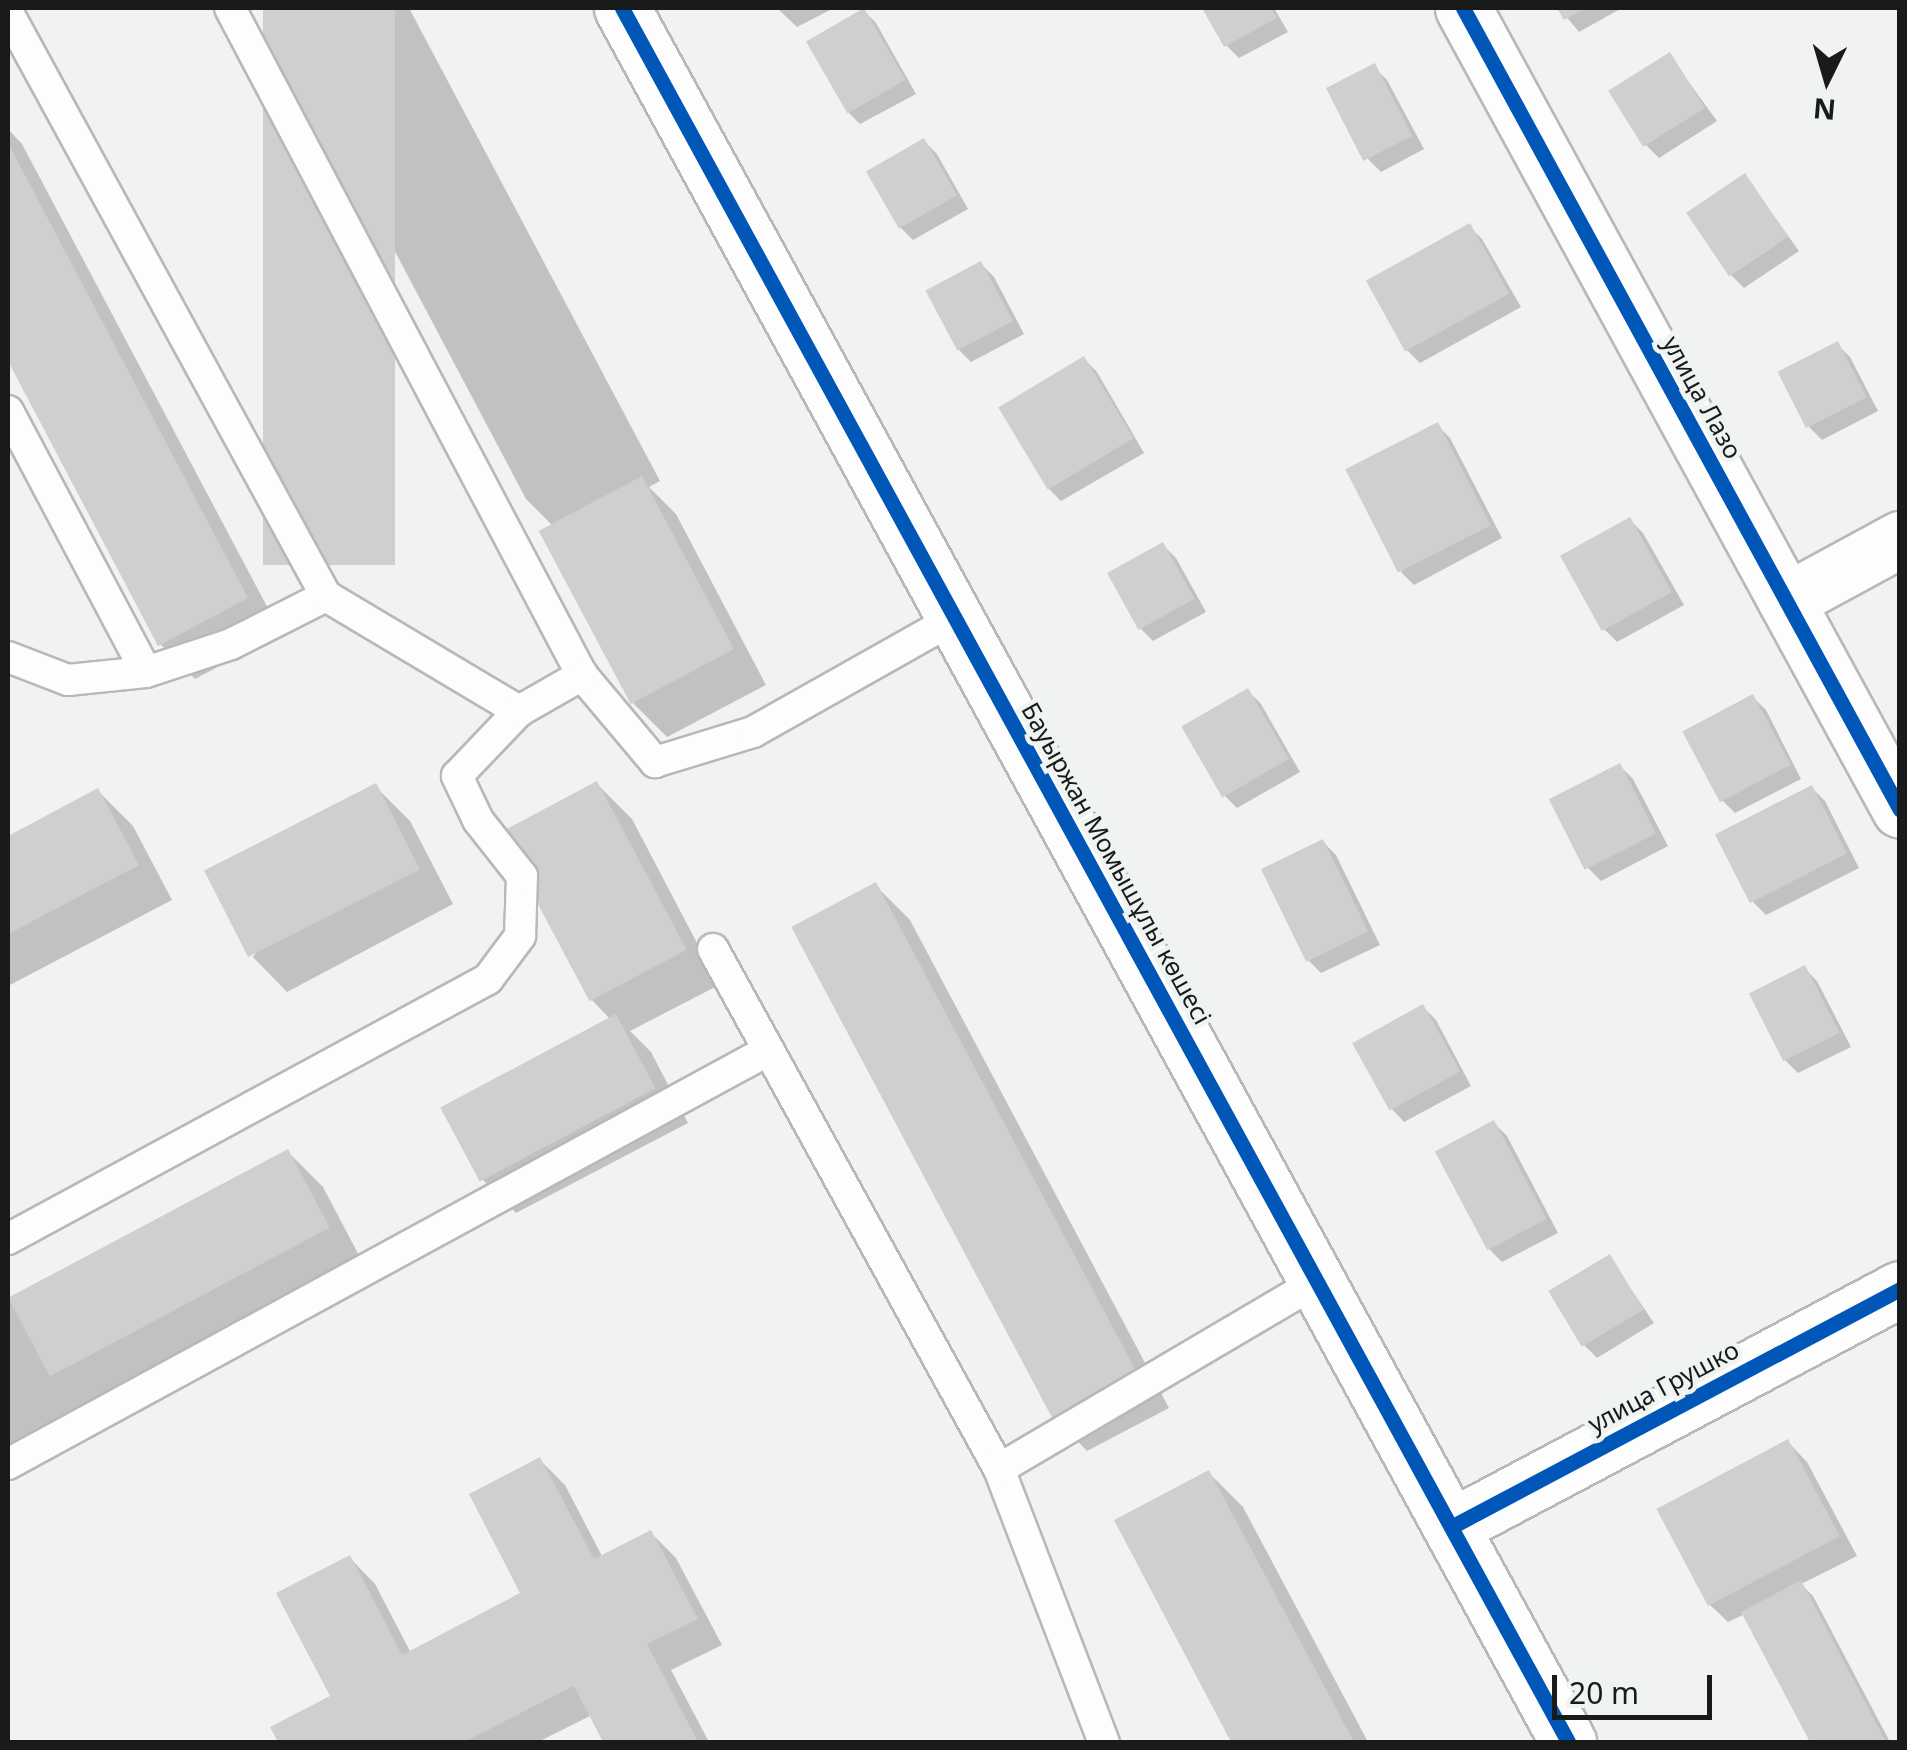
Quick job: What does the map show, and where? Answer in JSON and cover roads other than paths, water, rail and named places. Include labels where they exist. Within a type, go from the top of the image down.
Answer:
[{"type":"street","name":"Бауыржан Момышұлы көшесі","points":[[622,8],[1568,1742]]},
{"type":"street","name":"улица Лазо","points":[[1463,8],[1900,810]]},
{"type":"street","points":[[1786,601],[1900,538]]},
{"type":"street","name":"улица Грушко","points":[[1451,1528],[1900,1289]]},
{"type":"lane","points":[[230,8],[582,674],[656,762],[753,732],[955,618]]},
{"type":"lane","points":[[8,13],[326,596],[519,711]]},
{"type":"lane","points":[[8,411],[146,672]]},
{"type":"lane","points":[[8,657],[68,680],[146,672],[231,644],[326,596]]},
{"type":"lane","points":[[8,1239],[488,978],[520,936],[522,876],[478,820],[457,776],[519,711],[582,674]]},
{"type":"lane","points":[[712,949],[999,1469],[1104,1742]]},
{"type":"lane","points":[[8,1464],[768,1050]]},
{"type":"lane","points":[[999,1469],[1317,1282]]}]
